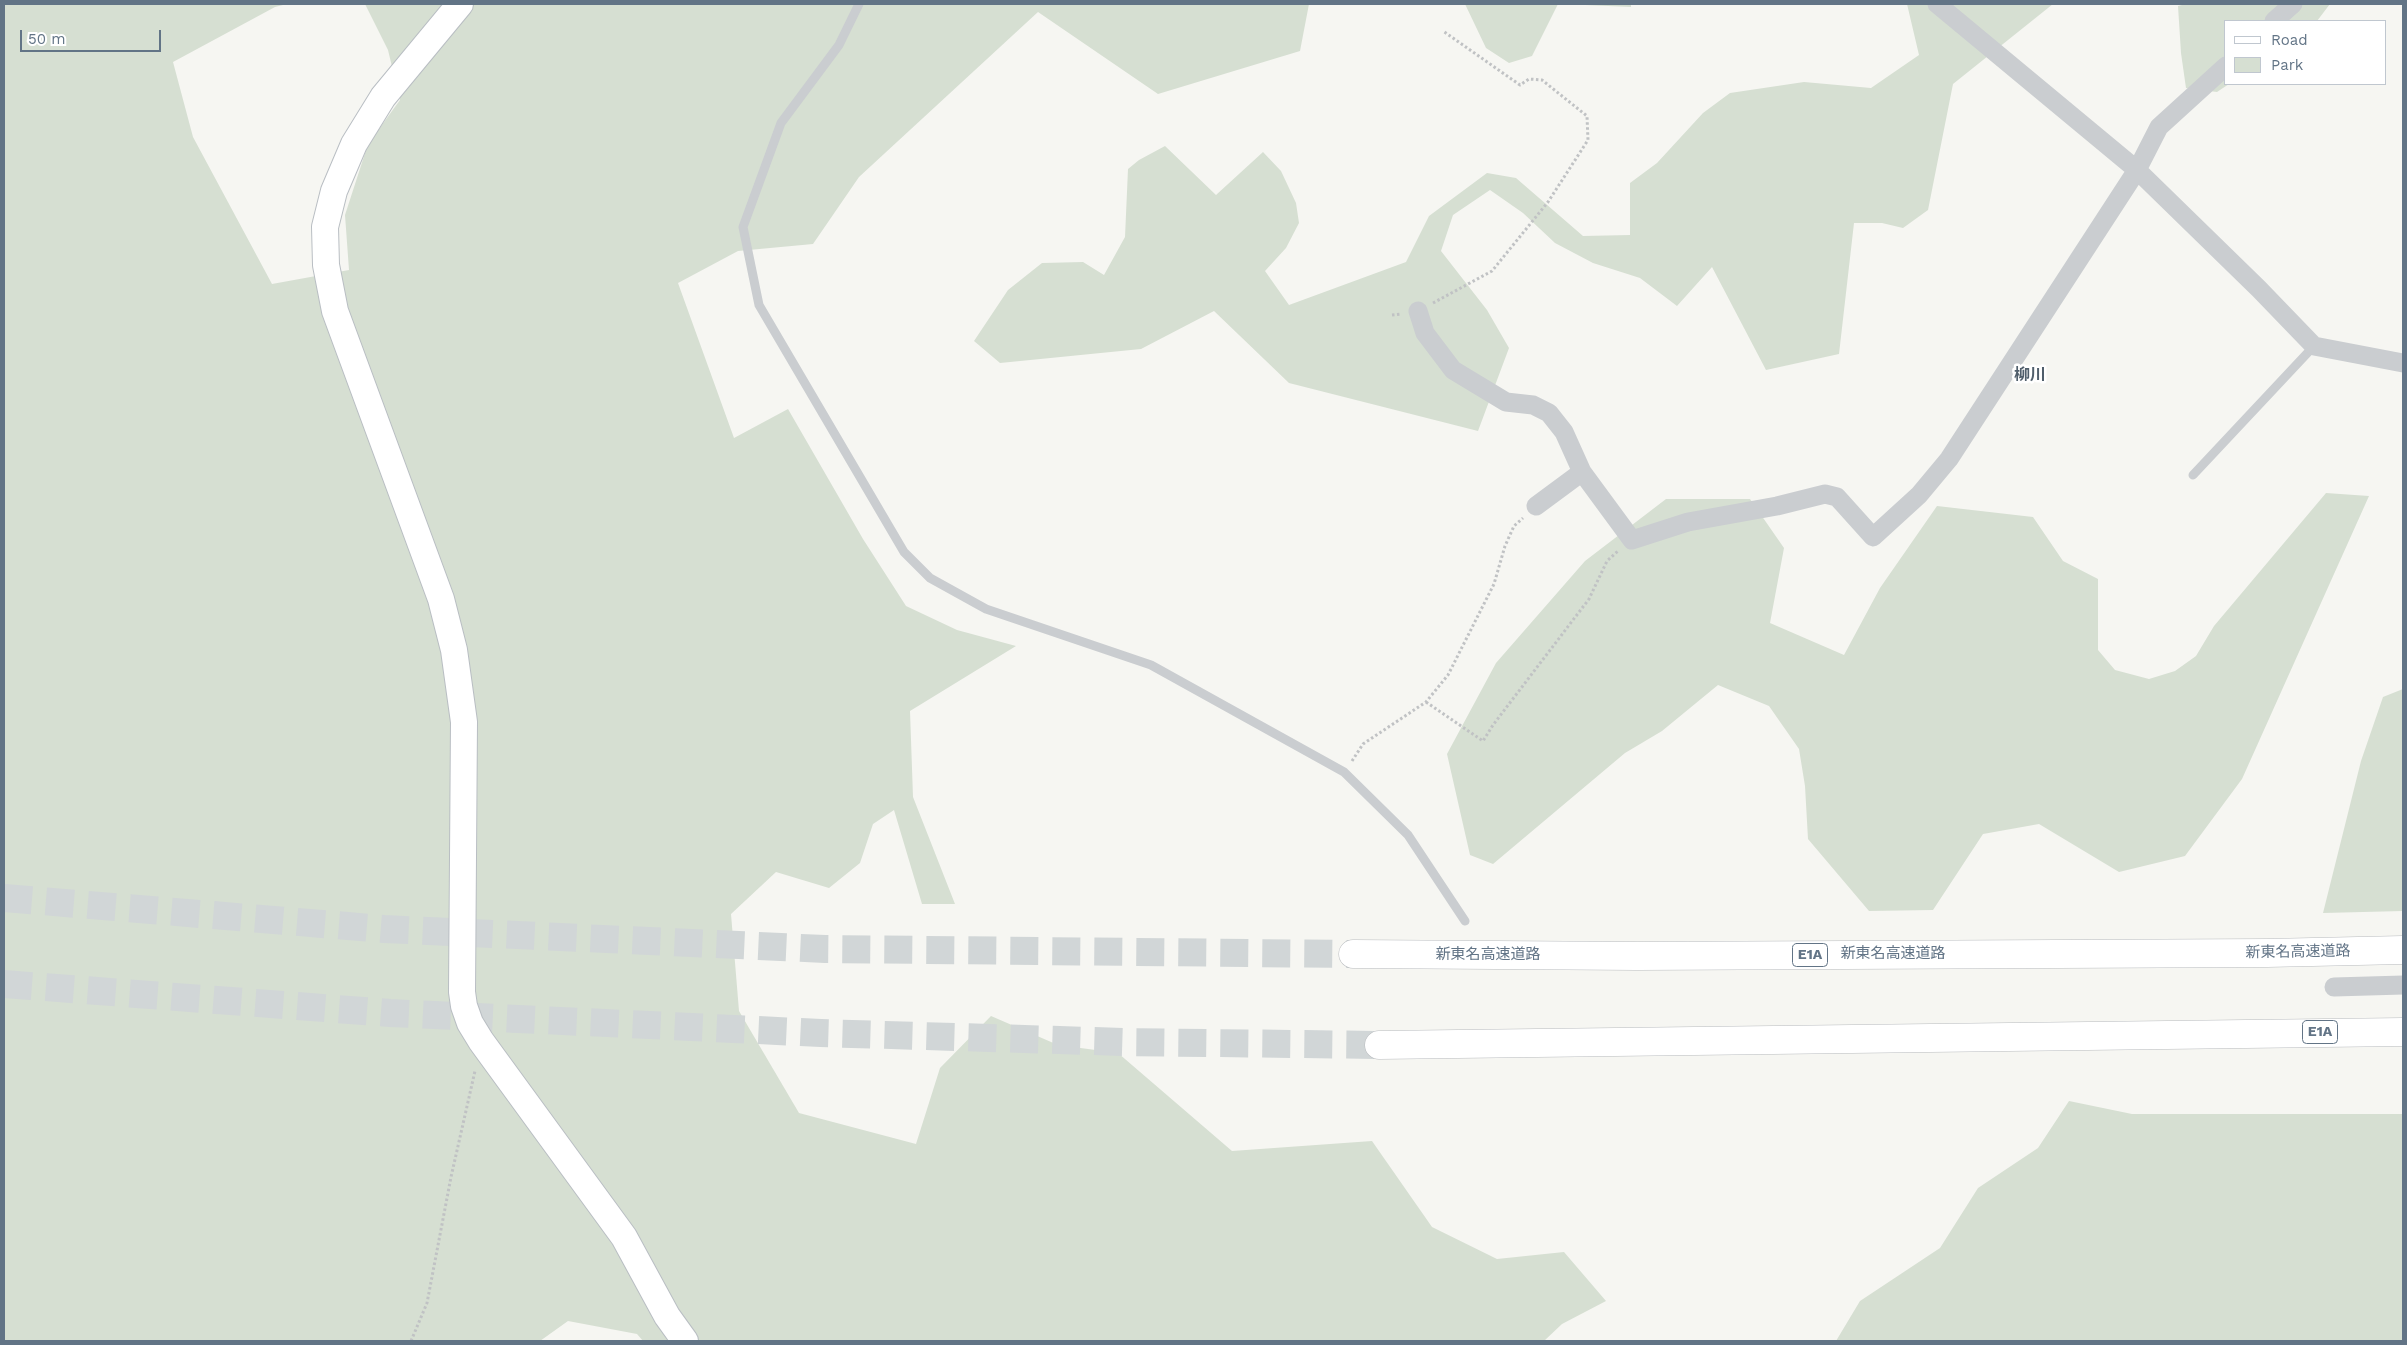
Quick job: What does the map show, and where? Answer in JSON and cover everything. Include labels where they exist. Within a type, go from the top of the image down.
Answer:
[{"type":"highway","name":"新東名高速道路","points":[[1353,954],[1647,956],[2403,950]]},
{"type":"highway","name":"E1A","points":[[1379,1045],[2403,1032]]},
{"type":"street","points":[[460,4],[383,97],[354,144],[334,191],[325,227],[326,265],[335,311],[441,599],[454,650],[464,722],[462,992],[470,1023],[481,1041],[624,1237],[667,1316],[685,1341]]},
{"type":"street","points":[[1937,4],[2137,170],[2314,346],[2403,363]]},
{"type":"street","points":[[2275,20],[2293,4]]},
{"type":"street","points":[[1418,311],[1425,333],[1452,370],[1506,402],[1533,405],[1549,413],[1564,432],[1582,472],[1632,540],[1688,522],[1777,506],[1825,494],[1837,496],[1873,537],[1919,495],[1949,459],[2137,170],[2159,128],[2224,68]]},
{"type":"street","points":[[1536,506],[1582,472]]},
{"type":"street","points":[[2334,987],[2403,985]]},
{"type":"lane","points":[[859,4],[839,45],[781,123],[743,227],[759,305],[904,552],[930,578],[986,609],[1151,665],[1344,772],[1408,835],[1465,921]]},
{"type":"lane","points":[[2193,475],[2314,346]]},
{"type":"path","points":[[1392,315],[1418,311],[1492,271],[1548,202],[1588,140],[1587,116],[1542,80],[1529,79],[1520,85],[1443,31]]},
{"type":"path","points":[[1344,772],[1363,744],[1426,702],[1448,675],[1490,592],[1505,546],[1514,526],[1536,506]]},
{"type":"path","points":[[1426,702],[1484,742],[1493,724],[1589,600],[1607,561],[1632,540]]},
{"type":"path","points":[[411,1341],[427,1303],[451,1177],[481,1041]]},
{"type":"green space","points":[[4,4],[287,4],[275,7],[173,62],[193,137],[272,284],[349,270],[345,215],[368,144],[400,100],[388,50],[365,4],[1309,4],[1300,51],[1158,94],[1038,12],[859,177],[813,244],[738,251],[678,283],[734,438],[788,409],[863,539],[906,606],[957,630],[1016,646],[910,711],[913,797],[955,904],[922,904],[894,810],[873,824],[860,863],[829,888],[776,872],[731,914],[739,1011],[799,1113],[916,1144],[940,1068],[991,1016],[1058,1045],[1118,1053],[1232,1151],[1372,1141],[1432,1227],[1497,1259],[1564,1252],[1606,1301],[1562,1324],[1544,1341],[643,1341],[637,1334],[568,1321],[540,1341],[4,1341]]},
{"type":"green space","points":[[1465,4],[1558,4],[1532,56],[1509,63],[1486,48]]},
{"type":"green space","points":[[1562,4],[1631,4],[1631,7]]},
{"type":"green space","points":[[1907,4],[2053,4],[1953,84],[1928,210],[1903,228],[1882,223],[1854,223],[1839,354],[1766,370],[1712,267],[1677,306],[1640,278],[1593,263],[1555,243],[1523,213],[1490,190],[1453,215],[1441,251],[1487,310],[1509,348],[1478,431],[1289,383],[1214,311],[1141,349],[1000,363],[974,341],[1008,290],[1042,263],[1083,262],[1104,275],[1125,237],[1128,169],[1139,160],[1165,146],[1216,195],[1263,152],[1281,171],[1296,203],[1299,223],[1286,248],[1265,271],[1289,305],[1406,262],[1429,216],[1487,173],[1516,178],[1583,236],[1630,235],[1630,183],[1657,163],[1703,113],[1730,93],[1804,82],[1871,88],[1919,55]]},
{"type":"green space","points":[[2186,4],[2330,4],[2318,20],[2224,20],[2224,85],[2228,85],[2217,92],[2186,88],[2181,53],[2178,6]]},
{"type":"green space","points":[[2326,493],[2369,496],[2242,779],[2185,856],[2119,872],[2039,824],[1983,834],[1933,910],[1869,911],[1808,839],[1805,786],[1799,749],[1769,706],[1718,685],[1662,731],[1625,753],[1493,864],[1470,855],[1447,754],[1496,663],[1585,561],[1666,499],[1750,499],[1784,548],[1770,623],[1844,655],[1880,588],[1937,506],[2033,517],[2063,561],[2098,579],[2098,650],[2115,670],[2149,679],[2175,671],[2196,656],[2214,626]]},
{"type":"green space","points":[[2403,689],[2403,911],[2323,913],[2361,761],[2383,697]]},
{"type":"green space","points":[[2069,1101],[2132,1114],[2403,1114],[2403,1341],[1836,1341],[1860,1301],[1940,1248],[1978,1188],[2038,1148]]},
{"type":"tunnel","points":[[4,898],[384,929],[825,949],[1353,954]]},
{"type":"tunnel","points":[[4,984],[390,1013],[821,1033],[1125,1042],[1379,1045]]},
{"type":"district","name":"柳川","points":[[2030,375]]}]
